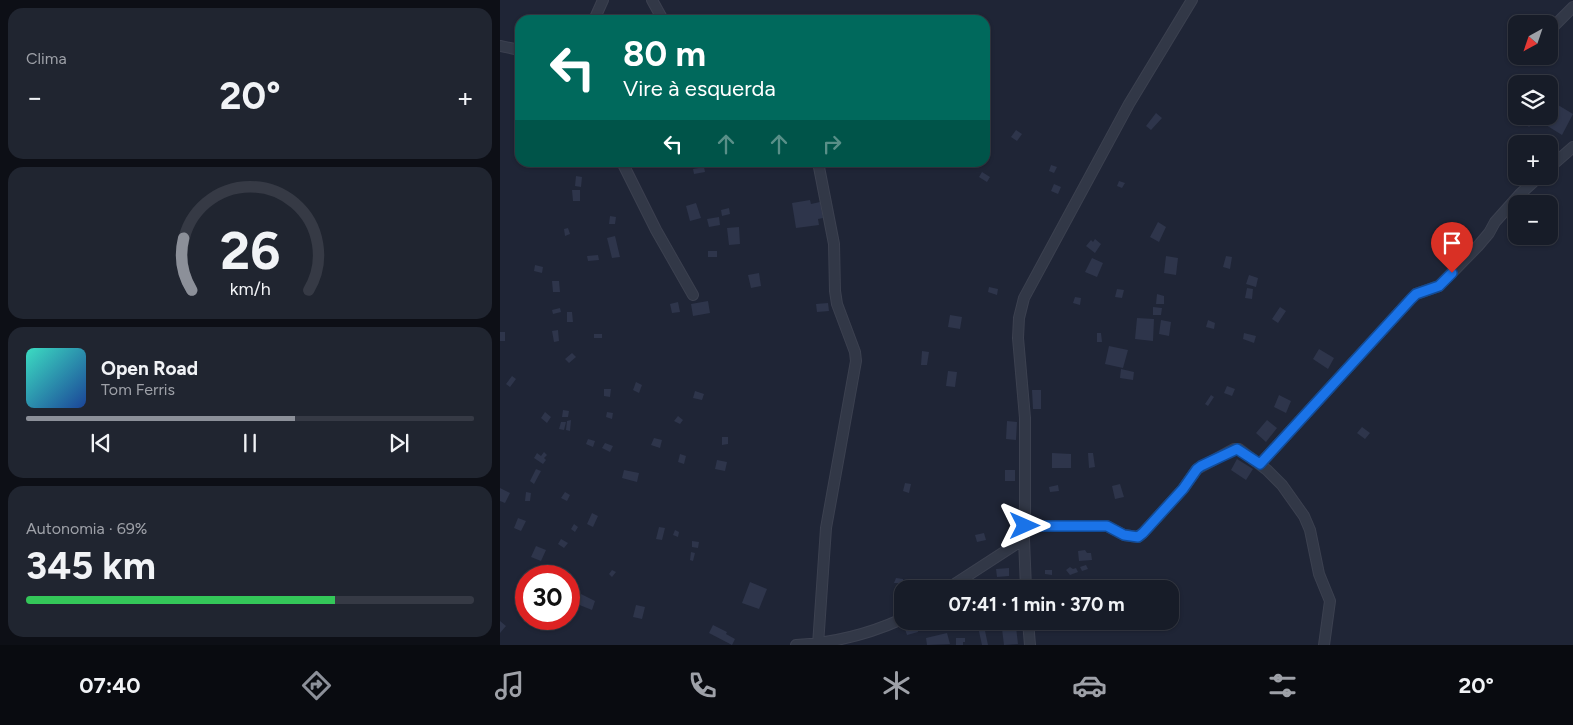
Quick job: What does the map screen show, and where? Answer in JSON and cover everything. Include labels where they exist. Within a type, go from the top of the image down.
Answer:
[{"type":"street","points":[[596,15],[603,0]]},
{"type":"street","points":[[652,0],[660,15]]},
{"type":"street","points":[[1026,580],[1025,418],[1018,338],[1019,318],[1024,298],[1129,104],[1192,0]]},
{"type":"street","points":[[1558,22],[1573,7]]},
{"type":"street","points":[[500,46],[515,49]]},
{"type":"street","points":[[1558,160],[1573,147]]},
{"type":"street","points":[[624,167],[656,230],[693,295]]},
{"type":"street","points":[[818,644],[826,528],[856,361],[855,352],[837,304],[834,244],[819,167]]},
{"type":"street","points":[[1260,464],[1411,299],[1416,294],[1439,286],[1478,246],[1496,222],[1530,185]]},
{"type":"street","points":[[1025,526],[1107,526],[1124,535],[1138,537],[1183,489],[1197,469],[1237,449],[1260,464],[1282,485],[1304,516],[1310,530],[1320,574],[1330,601],[1324,645]]},
{"type":"street","points":[[961,580],[1024,539]]},
{"type":"street","points":[[796,645],[818,644],[869,633],[894,622]]},
{"type":"street","points":[[1029,630],[1030,645]]},
{"type":"building","points":[[1558,105],[1573,114],[1562,135],[1546,125],[1558,125]]},
{"type":"building","points":[[1156,113],[1162,118],[1151,130],[1146,126]]},
{"type":"building","points":[[1016,130],[1022,134],[1017,141],[1011,137]]},
{"type":"building","points":[[1051,165],[1057,167],[1054,173],[1049,171]]},
{"type":"building","points":[[704,167],[705,172],[694,174],[693,169]]},
{"type":"building","points":[[982,172],[990,177],[987,182],[979,177]]},
{"type":"building","points":[[576,176],[582,177],[581,187],[575,186]]},
{"type":"building","points":[[1119,181],[1125,183],[1122,188],[1117,186]]},
{"type":"building","points":[[1054,184],[1061,187],[1058,194],[1051,191]]},
{"type":"building","points":[[572,190],[580,190],[580,201],[573,201]]},
{"type":"building","points":[[810,200],[811,204],[820,202],[823,218],[818,219],[819,225],[796,228],[792,203]]},
{"type":"building","points":[[696,203],[701,218],[690,221],[686,206]]},
{"type":"building","points":[[729,208],[730,214],[722,216],[721,210]]},
{"type":"building","points":[[610,216],[616,217],[615,224],[609,224]]},
{"type":"building","points":[[719,217],[720,225],[709,227],[707,219]]},
{"type":"building","points":[[1158,222],[1166,227],[1159,242],[1150,237]]},
{"type":"building","points":[[739,227],[740,244],[729,245],[727,228]]},
{"type":"building","points":[[568,228],[570,234],[565,236],[564,229]]},
{"type":"building","points":[[615,236],[620,257],[612,258],[607,238]]},
{"type":"building","points":[[1095,239],[1101,244],[1095,253],[1086,246],[1091,240],[1093,242]]},
{"type":"building","points":[[708,251],[717,251],[717,257],[708,257]]},
{"type":"building","points":[[598,255],[599,260],[588,261],[587,256]]},
{"type":"building","points":[[1166,256],[1178,258],[1176,275],[1164,273]]},
{"type":"building","points":[[1226,256],[1232,257],[1230,269],[1223,267]]},
{"type":"building","points":[[1092,258],[1103,263],[1097,277],[1085,272]]},
{"type":"building","points":[[535,265],[543,267],[542,273],[534,271]]},
{"type":"building","points":[[759,273],[761,286],[751,288],[748,275]]},
{"type":"building","points":[[1249,275],[1258,278],[1256,287],[1246,284]]},
{"type":"building","points":[[552,281],[559,281],[560,292],[553,292]]},
{"type":"building","points":[[989,287],[998,289],[997,295],[988,292]]},
{"type":"building","points":[[1247,288],[1253,289],[1252,299],[1245,298]]},
{"type":"building","points":[[1117,289],[1124,290],[1122,298],[1115,297]]},
{"type":"building","points":[[1157,294],[1164,296],[1164,304],[1156,304]]},
{"type":"building","points":[[1075,297],[1081,298],[1080,305],[1073,303]]},
{"type":"building","points":[[708,301],[710,313],[693,316],[691,304]]},
{"type":"building","points":[[678,302],[680,312],[672,313],[670,304]]},
{"type":"building","points":[[828,303],[829,311],[817,312],[816,304]]},
{"type":"building","points":[[1153,307],[1162,308],[1161,315],[1153,315]]},
{"type":"building","points":[[1280,307],[1286,311],[1278,323],[1272,319]]},
{"type":"building","points":[[560,308],[561,312],[553,314],[552,310]]},
{"type":"building","points":[[567,312],[572,312],[573,322],[567,322]]},
{"type":"building","points":[[950,315],[962,317],[960,329],[948,327]]},
{"type":"building","points":[[1137,318],[1154,319],[1153,341],[1135,339]]},
{"type":"building","points":[[1161,320],[1171,322],[1169,336],[1159,334]]},
{"type":"building","points":[[1208,320],[1215,323],[1214,329],[1206,327]]},
{"type":"building","points":[[558,330],[559,341],[554,342],[552,331]]},
{"type":"building","points":[[500,332],[505,332],[505,341],[500,341]]},
{"type":"building","points":[[1097,333],[1101,333],[1102,342],[1097,342]]},
{"type":"building","points":[[1244,333],[1256,336],[1254,343],[1243,339]]},
{"type":"building","points":[[594,334],[602,334],[602,338],[594,338]]},
{"type":"building","points":[[1109,346],[1128,350],[1123,368],[1105,364]]},
{"type":"building","points":[[1319,349],[1334,358],[1328,369],[1313,359]]},
{"type":"building","points":[[922,351],[929,352],[927,365],[921,365]]},
{"type":"building","points":[[572,353],[576,357],[569,363],[565,359]]},
{"type":"building","points":[[1121,369],[1134,372],[1133,380],[1120,378]]},
{"type":"building","points":[[948,371],[957,372],[955,387],[946,386]]},
{"type":"building","points":[[512,376],[516,379],[510,387],[506,384]]},
{"type":"building","points":[[636,382],[642,385],[639,393],[633,390]]},
{"type":"building","points":[[1227,386],[1235,389],[1232,396],[1224,393]]},
{"type":"building","points":[[604,389],[611,389],[610,397],[604,396]]},
{"type":"building","points":[[1032,390],[1041,390],[1041,409],[1033,409]]},
{"type":"building","points":[[695,391],[704,394],[702,400],[693,398]]},
{"type":"building","points":[[1211,395],[1214,397],[1208,406],[1205,404]]},
{"type":"building","points":[[1279,395],[1291,401],[1286,413],[1274,407]]},
{"type":"building","points":[[563,410],[569,411],[568,417],[562,417]]},
{"type":"building","points":[[545,412],[551,417],[547,423],[541,418]]},
{"type":"building","points":[[607,412],[613,413],[612,419],[606,417]]},
{"type":"building","points":[[678,416],[683,420],[680,424],[674,421]]},
{"type":"building","points":[[571,420],[570,431],[566,430],[567,421]]},
{"type":"building","points":[[1267,420],[1277,428],[1266,442],[1256,433]]},
{"type":"building","points":[[1007,421],[1017,422],[1016,440],[1006,439]]},
{"type":"building","points":[[561,422],[566,422],[564,430],[559,429]]},
{"type":"building","points":[[1362,427],[1370,433],[1365,439],[1357,433]]},
{"type":"building","points":[[722,437],[728,437],[728,444],[722,445]]},
{"type":"building","points":[[654,438],[662,440],[660,448],[651,445]]},
{"type":"building","points":[[588,439],[595,441],[593,447],[586,444]]},
{"type":"building","points":[[605,443],[613,446],[610,452],[602,448]]},
{"type":"building","points":[[544,452],[547,455],[544,458],[546,460],[543,464],[534,458],[537,453],[541,456]]},
{"type":"building","points":[[1052,453],[1071,454],[1071,468],[1052,468]]},
{"type":"building","points":[[1088,453],[1093,453],[1095,467],[1089,468]]},
{"type":"building","points":[[680,454],[686,456],[684,464],[678,462]]},
{"type":"building","points":[[1237,459],[1253,469],[1246,480],[1231,470]]},
{"type":"building","points":[[717,460],[727,462],[725,471],[715,469]]},
{"type":"building","points":[[536,469],[541,471],[534,484],[530,481]]},
{"type":"building","points":[[624,470],[639,473],[637,482],[622,478]]},
{"type":"building","points":[[1005,470],[1015,470],[1015,481],[1005,481]]},
{"type":"building","points":[[905,483],[911,484],[909,493],[903,491]]},
{"type":"building","points":[[1120,484],[1124,497],[1115,499],[1112,486]]},
{"type":"building","points":[[1058,485],[1059,491],[1050,492],[1049,487]]},
{"type":"building","points":[[500,488],[510,493],[505,503],[500,501]]},
{"type":"building","points":[[526,492],[531,493],[530,501],[525,501]]},
{"type":"building","points":[[565,492],[570,495],[567,501],[561,498]]},
{"type":"building","points":[[592,513],[598,516],[593,527],[587,524]]},
{"type":"building","points":[[518,518],[526,521],[521,531],[514,528]]},
{"type":"building","points":[[574,524],[578,527],[575,532],[571,529]]},
{"type":"building","points":[[659,527],[665,528],[662,540],[656,539]]},
{"type":"building","points":[[675,530],[679,532],[678,537],[673,535]]},
{"type":"building","points":[[984,533],[986,540],[977,542],[975,535]]},
{"type":"building","points":[[561,539],[568,543],[564,548],[558,544]]},
{"type":"building","points":[[692,541],[699,542],[698,548],[692,547]]},
{"type":"building","points":[[536,546],[546,550],[541,561],[531,557]]},
{"type":"building","points":[[1085,550],[1087,553],[1091,553],[1092,560],[1079,561],[1078,551]]},
{"type":"building","points":[[691,552],[695,553],[693,561],[690,560]]},
{"type":"building","points":[[1086,565],[1088,569],[1082,571],[1080,567]]},
{"type":"building","points":[[1070,567],[1076,568],[1078,572],[1070,575],[1066,570]]},
{"type":"building","points":[[1009,568],[1009,576],[997,577],[996,569]]},
{"type":"building","points":[[612,570],[616,572],[612,577],[609,574]]},
{"type":"building","points":[[1045,570],[1052,570],[1052,575],[1045,574]]},
{"type":"building","points":[[750,582],[767,589],[759,609],[742,603]]},
{"type":"building","points":[[581,594],[595,601],[592,610],[580,605]]},
{"type":"building","points":[[636,605],[645,607],[642,619],[633,617]]},
{"type":"building","points":[[500,621],[506,626],[500,633]]},
{"type":"building","points":[[713,625],[727,632],[726,634],[735,639],[732,645],[709,633]]},
{"type":"building","points":[[905,630],[918,630],[918,632],[907,635]]},
{"type":"building","points":[[979,630],[985,630],[988,645],[982,645]]},
{"type":"building","points":[[1002,630],[1016,630],[1018,644],[1004,645]]},
{"type":"building","points":[[947,633],[950,644],[927,645],[926,638]]},
{"type":"building","points":[[956,638],[965,638],[963,645],[956,645]]},
{"type":"route","points":[[1025,526],[1107,526],[1124,535],[1138,537],[1183,489],[1201,466],[1234,449],[1239,449],[1260,464],[1416,294],[1439,286],[1452,273]]}]
